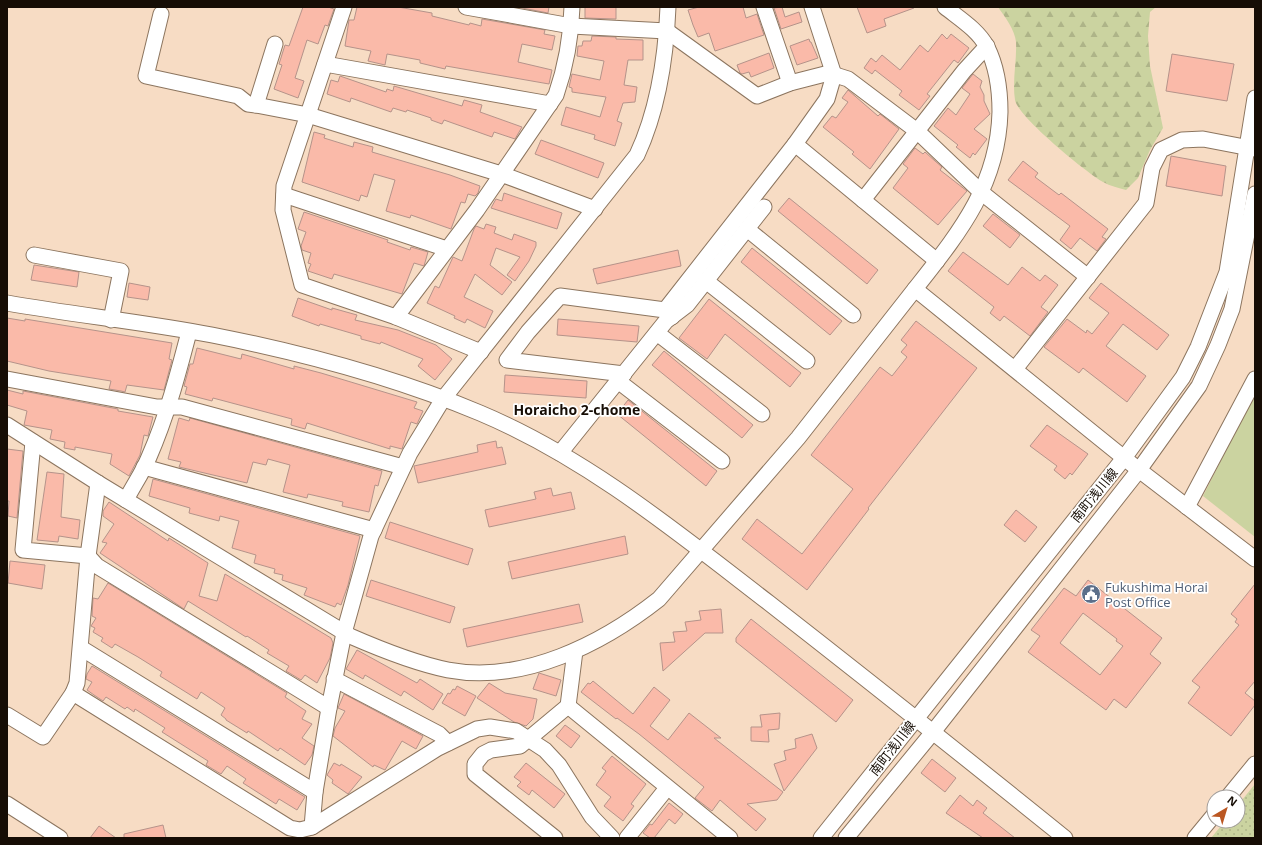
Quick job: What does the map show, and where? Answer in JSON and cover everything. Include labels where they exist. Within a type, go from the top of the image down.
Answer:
[{"type":"street","points":[[344,7],[284,186],[283,210],[302,285],[396,317],[481,352]]},
{"type":"street","points":[[466,7],[571,26],[667,31],[757,96],[790,83],[829,73],[848,79],[917,131],[982,193],[1088,277]]},
{"type":"street","points":[[396,317],[447,249],[556,95],[570,44],[572,7]]},
{"type":"street","points":[[312,827],[315,792],[334,679],[344,633],[374,530],[403,467],[443,399],[637,155],[646,137],[659,88],[667,31],[668,7]]},
{"type":"street","points":[[764,7],[790,83]]},
{"type":"street","points":[[560,453],[657,333],[668,313],[827,99],[834,75],[812,7]]},
{"type":"street","points":[[7,425],[98,483],[344,633],[389,653],[450,670],[482,672],[512,669],[555,659],[575,651],[632,621],[659,599],[798,438],[937,261],[970,216],[982,193],[994,158],[999,121],[1000,99],[997,72],[987,46],[975,31],[945,7]]},
{"type":"street","points":[[161,14],[146,76],[238,96],[248,104],[256,106],[308,115],[501,174],[595,209]]},
{"type":"street","points":[[256,106],[276,44]]},
{"type":"street","points":[[863,200],[964,71],[987,46]]},
{"type":"street","points":[[325,64],[550,104]]},
{"type":"street","name":"南町浅川線","points":[[821,838],[1124,458],[1183,377],[1213,312],[1227,272],[1252,148],[1255,98]]},
{"type":"street","points":[[1015,369],[1146,203],[1152,168],[1161,150],[1182,140],[1203,139],[1252,148]]},
{"type":"street","points":[[795,144],[937,261]]},
{"type":"street","name":"南町浅川線","points":[[846,838],[933,732],[1139,470],[1199,386],[1232,309],[1255,194]]},
{"type":"street","points":[[284,195],[447,249]]},
{"type":"street","points":[[722,461],[621,378],[507,360],[528,332],[560,296],[668,313],[688,305],[764,207]]},
{"type":"street","points":[[747,229],[853,314]]},
{"type":"street","points":[[34,255],[122,271],[111,320]]},
{"type":"street","points":[[706,281],[807,360]]},
{"type":"street","points":[[915,289],[1139,470],[1255,559]]},
{"type":"street","points":[[7,303],[189,332],[264,346],[328,361],[389,379],[482,414],[560,453],[654,514],[916,718],[1065,838]]},
{"type":"street","points":[[126,500],[144,467],[168,408],[189,332]]},
{"type":"street","points":[[657,333],[762,414]]},
{"type":"street","points":[[7,379],[168,408],[182,407],[403,467]]},
{"type":"street","points":[[1187,507],[1255,379]]},
{"type":"street","points":[[33,442],[23,550],[88,556],[97,566],[329,708]]},
{"type":"street","points":[[144,467],[374,530]]},
{"type":"street","points":[[7,715],[42,738],[73,692],[77,683],[88,556],[98,483]]},
{"type":"street","points":[[81,648],[315,792]]},
{"type":"street","points":[[555,838],[475,774],[474,771],[477,762],[486,752],[516,748],[530,739],[568,706],[575,651]]},
{"type":"street","points":[[334,679],[439,734],[448,743]]},
{"type":"street","points":[[73,692],[290,828],[300,830],[312,827],[448,743],[477,729],[490,727],[516,731],[545,750],[559,765],[592,817],[612,838]]},
{"type":"street","points":[[568,706],[730,838]]},
{"type":"street","points":[[1235,789],[1255,764]]},
{"type":"street","points":[[627,838],[667,788]]},
{"type":"street","points":[[8,807],[60,838]]},
{"type":"street","points":[[1195,838],[1206,825]]},
{"type":"green space","points":[[998,7],[1156,7],[1150,12],[1148,36],[1150,66],[1163,128],[1150,150],[1138,178],[1126,190],[1106,183],[1083,168],[1040,131],[1019,108],[1015,100],[1014,93],[1016,49],[1015,37]]},
{"type":"green space","points":[[1255,393],[1255,537],[1203,496]]},
{"type":"green space","points":[[1255,784],[1255,838],[1211,838],[1218,829],[1246,829],[1246,795]]},
{"type":"building","points":[[303,7],[328,7],[334,9],[328,26],[325,25],[318,44],[307,40],[295,78],[304,81],[298,98],[274,89],[282,65],[279,64],[285,45],[289,46]]},
{"type":"building","points":[[357,7],[398,7],[432,13],[432,16],[469,25],[470,23],[481,26],[482,19],[545,30],[544,34],[555,36],[552,50],[522,44],[518,62],[552,70],[549,84],[446,66],[445,69],[420,63],[420,60],[387,54],[385,65],[368,61],[371,51],[345,46],[349,20],[354,20]]},
{"type":"building","points":[[517,7],[549,7],[548,13]]},
{"type":"building","points":[[585,7],[616,7],[616,19],[585,18]]},
{"type":"building","points":[[699,7],[743,7],[746,18],[757,14],[764,35],[715,51],[709,33],[698,37],[693,25],[688,10]]},
{"type":"building","points":[[782,7],[785,17],[799,12],[802,22],[781,29],[774,8]]},
{"type":"building","points":[[857,7],[914,8],[884,19],[886,26],[867,33]]},
{"type":"building","points":[[942,34],[947,39],[951,34],[969,48],[958,63],[954,60],[927,94],[930,96],[919,110],[899,95],[902,91],[875,70],[872,74],[864,68],[871,58],[876,62],[882,55],[900,70],[920,45],[928,52]]},
{"type":"building","points":[[592,36],[643,40],[643,60],[628,60],[624,85],[637,87],[635,102],[623,103],[617,121],[622,123],[615,146],[594,139],[595,135],[561,125],[566,107],[600,117],[606,97],[572,92],[572,88],[569,87],[572,74],[600,80],[604,61],[577,56],[578,46],[582,46],[583,41],[591,41]]},
{"type":"building","points":[[809,39],[818,58],[797,65],[790,46]]},
{"type":"building","points":[[769,53],[774,68],[751,77],[749,72],[742,74],[740,73],[737,65]]},
{"type":"building","points":[[1172,54],[1234,64],[1227,101],[1166,91]]},
{"type":"building","points":[[973,74],[982,81],[980,87],[990,114],[974,129],[987,139],[975,155],[973,153],[970,158],[956,147],[958,145],[934,126],[948,108],[956,115],[970,94],[962,88]]},
{"type":"building","points":[[340,76],[386,92],[387,89],[393,91],[394,86],[462,106],[464,100],[482,105],[480,112],[522,127],[515,139],[494,132],[492,137],[444,120],[442,124],[431,120],[431,118],[407,110],[406,112],[393,108],[391,112],[351,98],[350,102],[327,94],[331,80],[338,82]]},
{"type":"building","points":[[848,90],[878,116],[880,114],[899,129],[870,169],[852,154],[854,152],[823,127],[832,116],[836,118],[848,102],[842,98]]},
{"type":"building","points":[[314,132],[325,135],[324,138],[353,147],[354,142],[373,147],[372,152],[450,175],[480,186],[478,193],[475,196],[468,194],[465,203],[461,202],[451,229],[411,215],[410,218],[386,211],[395,180],[374,174],[367,197],[361,195],[359,201],[302,182]]},
{"type":"building","points":[[541,140],[604,163],[598,178],[535,154]]},
{"type":"building","points":[[915,148],[923,154],[925,152],[942,167],[940,170],[967,191],[938,225],[893,188],[908,168],[903,164]]},
{"type":"building","points":[[1171,156],[1226,166],[1222,196],[1166,186]]},
{"type":"building","points":[[1023,161],[1038,173],[1035,177],[1059,195],[1061,193],[1108,229],[1102,237],[1106,239],[1097,251],[1080,238],[1071,249],[1060,240],[1070,226],[1008,180]]},
{"type":"building","points":[[504,193],[562,213],[557,229],[491,208],[496,199],[502,201]]},
{"type":"building","points":[[789,198],[878,270],[867,284],[778,211]]},
{"type":"building","points":[[304,212],[388,240],[387,242],[410,250],[411,247],[428,252],[424,266],[414,263],[402,294],[334,274],[332,279],[308,271],[311,264],[308,263],[311,253],[302,250],[301,246],[306,232],[298,229]]},
{"type":"building","points":[[993,214],[1020,235],[1010,248],[983,226]]},
{"type":"building","points":[[486,224],[496,227],[494,233],[512,240],[514,234],[536,242],[536,246],[529,261],[515,281],[507,275],[520,257],[496,248],[490,265],[512,282],[502,295],[475,274],[464,297],[493,311],[485,328],[467,319],[465,323],[454,318],[455,316],[427,303],[435,286],[439,288],[453,257],[462,261],[476,226],[484,229]]},
{"type":"building","points":[[752,248],[842,321],[830,335],[741,262]]},
{"type":"building","points":[[678,250],[681,266],[597,284],[593,269]]},
{"type":"building","points":[[963,252],[1008,285],[1022,267],[1040,281],[1045,275],[1058,285],[1041,307],[1048,312],[1030,336],[1004,316],[1000,321],[990,313],[994,307],[948,271]]},
{"type":"building","points":[[34,265],[79,272],[77,287],[31,280]]},
{"type":"building","points":[[129,283],[150,287],[148,300],[127,297]]},
{"type":"building","points":[[1101,283],[1169,335],[1157,350],[1123,324],[1106,346],[1146,376],[1127,402],[1083,368],[1079,373],[1044,347],[1067,319],[1086,333],[1087,330],[1092,334],[1109,313],[1089,298]]},
{"type":"building","points":[[298,298],[332,310],[332,308],[357,315],[355,320],[398,330],[436,345],[452,359],[435,380],[418,366],[423,359],[381,342],[380,344],[361,339],[361,336],[320,324],[319,326],[292,316]]},
{"type":"building","points":[[709,299],[801,373],[790,387],[725,334],[707,359],[679,338]]},
{"type":"building","points":[[7,318],[25,321],[25,319],[172,343],[169,359],[172,360],[164,390],[127,385],[125,392],[109,389],[111,381],[49,371],[7,361]]},
{"type":"building","points":[[558,319],[639,326],[637,342],[557,335]]},
{"type":"building","points":[[916,321],[977,368],[868,508],[869,509],[807,590],[742,539],[757,519],[802,554],[853,489],[811,455],[880,367],[892,376],[907,357],[901,352],[907,345],[901,340]]},
{"type":"building","points":[[197,348],[241,359],[242,354],[294,369],[294,366],[321,373],[417,402],[414,408],[423,411],[417,424],[411,422],[402,449],[390,446],[390,449],[307,423],[305,429],[291,425],[292,419],[213,398],[212,401],[185,394],[187,387],[184,386],[190,364],[193,364]]},
{"type":"building","points":[[664,351],[753,425],[742,438],[652,365]]},
{"type":"building","points":[[505,375],[587,381],[586,398],[504,392]]},
{"type":"building","points":[[7,390],[23,394],[23,391],[153,417],[148,436],[144,435],[140,455],[129,476],[110,464],[112,454],[75,447],[75,450],[64,448],[65,442],[50,439],[52,430],[24,425],[27,411],[7,405]]},
{"type":"building","points":[[628,400],[717,471],[706,486],[617,414]]},
{"type":"building","points":[[179,418],[189,421],[190,418],[382,471],[378,486],[375,485],[369,512],[342,506],[343,502],[308,494],[307,498],[283,492],[290,465],[268,459],[266,465],[253,462],[247,483],[179,467],[181,462],[168,459]]},
{"type":"building","points":[[1047,425],[1088,454],[1072,475],[1070,473],[1065,479],[1054,470],[1057,466],[1030,446]]},
{"type":"building","points":[[496,441],[497,448],[502,447],[506,464],[418,483],[414,466],[478,452],[477,445]]},
{"type":"building","points":[[7,449],[23,451],[17,518],[8,516],[9,501],[7,501]]},
{"type":"building","points":[[47,472],[64,474],[61,517],[80,520],[78,539],[59,536],[58,542],[37,540]]},
{"type":"building","points":[[153,479],[360,536],[348,585],[341,605],[337,603],[335,607],[304,595],[307,588],[282,580],[283,575],[274,573],[275,569],[254,563],[256,555],[232,548],[239,521],[220,516],[219,521],[189,513],[190,508],[149,496]]},
{"type":"building","points":[[551,488],[553,496],[571,492],[575,509],[489,527],[485,510],[536,499],[534,492]]},
{"type":"building","points":[[109,502],[168,541],[169,538],[208,563],[199,596],[217,601],[225,574],[331,638],[333,643],[330,658],[317,683],[305,675],[301,680],[286,671],[289,666],[267,653],[269,650],[247,636],[246,637],[188,601],[184,609],[100,553],[107,543],[102,542],[114,524],[103,516],[103,511]]},
{"type":"building","points":[[1016,510],[1037,527],[1025,542],[1004,525]]},
{"type":"building","points":[[390,522],[473,549],[468,565],[385,538]]},
{"type":"building","points":[[625,536],[628,554],[512,579],[508,562]]},
{"type":"building","points":[[10,561],[45,565],[42,589],[8,583]]},
{"type":"building","points":[[371,580],[455,607],[450,623],[366,596]]},
{"type":"building","points":[[1088,580],[1162,638],[1150,654],[1161,663],[1126,708],[1114,699],[1106,710],[1028,652],[1040,636],[1031,630],[1064,588],[1076,596]],"holes":[[[1083,613],[1117,639],[1116,641],[1123,646],[1100,675],[1060,643]]]},
{"type":"building","points":[[108,583],[287,693],[285,697],[306,711],[302,719],[312,724],[302,738],[314,746],[312,755],[305,765],[280,748],[278,751],[248,731],[247,733],[226,720],[221,715],[225,708],[201,692],[197,699],[160,676],[162,672],[138,657],[115,644],[112,648],[101,641],[103,638],[93,632],[95,628],[91,626],[96,618],[92,616],[93,598],[98,599]]},
{"type":"building","points":[[1255,584],[1255,681],[1245,693],[1255,701],[1255,705],[1231,736],[1188,703],[1200,687],[1192,681],[1239,625],[1235,622],[1237,619],[1231,614]]},
{"type":"building","points":[[579,604],[583,622],[467,647],[463,629]]},
{"type":"building","points":[[721,609],[723,633],[705,633],[663,671],[660,643],[675,642],[673,632],[687,631],[685,622],[701,620],[699,611]]},
{"type":"building","points":[[751,619],[853,700],[836,722],[736,642],[736,638]]},
{"type":"building","points":[[357,650],[417,683],[420,679],[443,694],[433,710],[404,691],[401,696],[365,675],[363,679],[346,669]]},
{"type":"building","points":[[92,666],[305,797],[297,810],[279,799],[276,804],[243,783],[246,779],[227,766],[221,774],[206,765],[208,761],[162,732],[165,728],[135,709],[134,712],[127,707],[125,709],[106,697],[103,701],[94,695],[87,690],[92,682],[86,679]]},
{"type":"building","points":[[539,673],[561,680],[556,696],[533,689]]},
{"type":"building","points":[[593,681],[633,714],[654,687],[670,700],[650,726],[668,740],[689,713],[721,738],[714,738],[783,792],[777,800],[747,804],[766,819],[756,831],[720,800],[712,811],[695,798],[704,787],[639,734],[617,718],[616,719],[581,692],[588,683],[590,684]]},
{"type":"building","points":[[489,683],[505,693],[537,699],[533,719],[526,726],[514,722],[477,698]]},
{"type":"building","points":[[457,686],[476,696],[465,716],[442,703],[448,693],[450,694]]},
{"type":"building","points":[[344,694],[423,736],[416,749],[402,741],[385,770],[374,765],[373,767],[333,736],[335,728],[345,711],[338,708]]},
{"type":"building","points":[[780,713],[779,729],[768,730],[769,742],[751,741],[751,727],[762,727],[760,715]]},
{"type":"building","points":[[565,725],[580,736],[571,748],[556,736]]},
{"type":"building","points":[[812,734],[817,748],[784,791],[774,764],[786,760],[784,751],[796,748],[795,739]]},
{"type":"building","points":[[612,756],[646,784],[631,804],[634,806],[623,821],[604,806],[611,797],[596,785],[606,771],[602,768]]},
{"type":"building","points":[[932,759],[956,778],[945,792],[921,773]]},
{"type":"building","points":[[334,763],[340,766],[341,764],[362,777],[348,794],[332,783],[333,780],[327,775]]},
{"type":"building","points":[[526,763],[565,794],[554,808],[532,790],[529,795],[517,786],[521,782],[514,777]]},
{"type":"building","points":[[960,795],[973,806],[977,800],[987,808],[983,813],[1015,838],[983,838],[946,813]]},
{"type":"building","points":[[669,803],[683,814],[675,824],[669,819],[654,838],[650,838],[643,833],[650,824],[652,825]]},
{"type":"building","points":[[163,825],[166,838],[124,838],[124,834]]},
{"type":"building","points":[[99,826],[116,838],[90,838]]},
{"type":"place","name":"Fukushima Horai Post Office","points":[[1091,594]]},
{"type":"district","name":"Horaicho 2-chome","points":[[577,410]]}]
